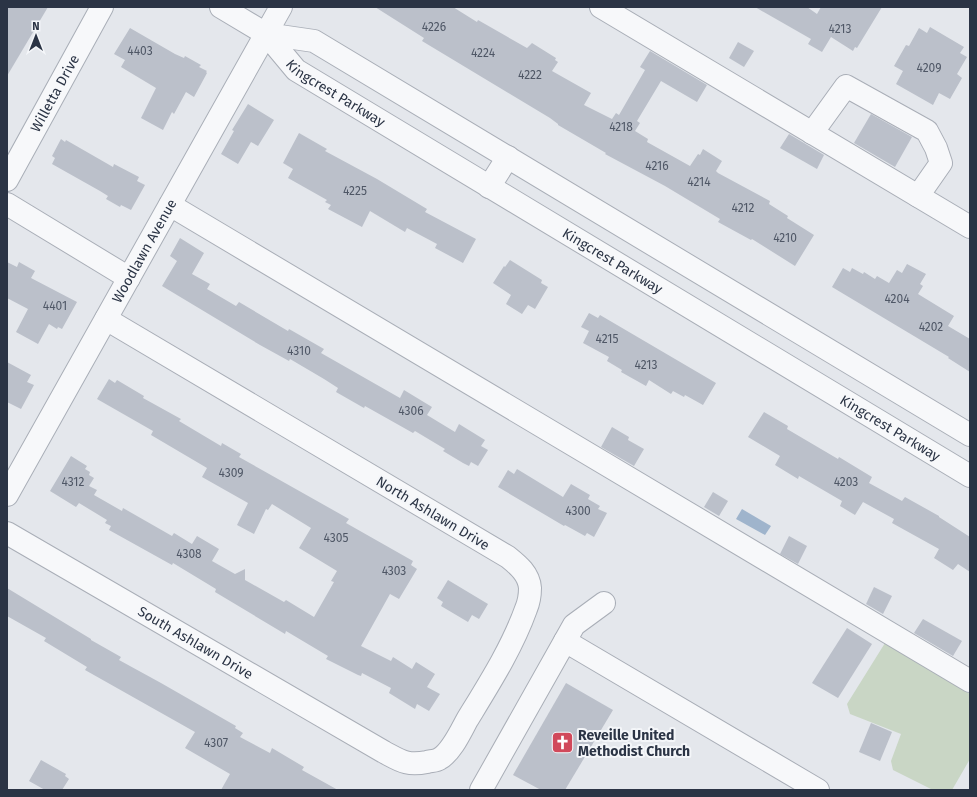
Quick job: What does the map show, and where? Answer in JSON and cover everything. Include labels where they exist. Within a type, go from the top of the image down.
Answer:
[{"type":"street","name":"Willetta Drive","points":[[7,180],[102,7]]},
{"type":"street","name":"Kingcrest Parkway","points":[[221,7],[266,34],[296,70],[725,328],[969,472]]},
{"type":"street","name":"Woodlawn Avenue","points":[[7,495],[14,465],[106,319],[281,7]]},
{"type":"street","points":[[601,7],[970,227]]},
{"type":"street","name":"Kingcrest Parkway","points":[[266,34],[314,40],[970,435]]},
{"type":"street","points":[[812,133],[846,86],[927,131],[936,148],[941,163],[918,196]]},
{"type":"street","points":[[489,187],[508,157]]},
{"type":"street","points":[[7,204],[129,278]]},
{"type":"street","points":[[170,205],[970,681]]},
{"type":"street","points":[[725,328],[743,298]]},
{"type":"street","name":"North Ashlawn Drive","points":[[106,319],[501,553],[522,568],[530,586],[530,598],[527,608],[511,643],[485,691],[449,751],[439,759],[417,764],[405,763],[384,752]]},
{"type":"street","name":"South Ashlawn Drive","points":[[7,533],[384,752]]},
{"type":"street","points":[[481,790],[574,625],[604,603]]},
{"type":"street","points":[[565,641],[818,790]]},
{"type":"green space","points":[[885,643],[970,694],[970,759],[952,790],[933,790],[893,770],[891,761],[901,734],[850,714],[847,704]]},
{"type":"water","points":[[742,509],[771,526],[765,535],[736,519]]},
{"type":"building","points":[[7,7],[48,7],[7,76]]},
{"type":"building","points":[[375,7],[453,7],[477,22],[478,20],[527,48],[532,43],[556,58],[555,60],[558,62],[552,71],[591,93],[584,105],[612,119],[616,113],[619,115],[645,70],[640,67],[650,51],[707,85],[697,102],[661,81],[637,121],[640,123],[635,131],[648,139],[647,142],[690,166],[698,154],[700,155],[703,149],[722,161],[716,171],[718,173],[770,201],[769,204],[788,216],[787,218],[814,235],[795,266],[752,239],[751,240],[718,222],[720,219],[665,186],[605,154],[606,153],[558,125],[550,118],[422,41],[424,38]]},
{"type":"building","points":[[755,7],[807,7],[817,14],[821,7],[882,7],[857,48],[855,47],[853,51],[831,37],[822,52],[808,44],[811,39]]},
{"type":"building","points":[[930,27],[964,47],[960,53],[967,57],[957,74],[962,78],[950,99],[939,93],[933,105],[896,84],[903,71],[894,66],[906,45],[909,46],[919,28],[927,33]]},
{"type":"building","points":[[130,28],[175,54],[184,58],[185,56],[201,65],[199,67],[207,71],[194,97],[186,92],[174,114],[172,112],[163,130],[141,118],[156,88],[121,67],[125,60],[114,54]]},
{"type":"building","points":[[738,42],[754,51],[744,67],[729,58]]},
{"type":"building","points":[[248,104],[274,120],[258,146],[251,142],[238,164],[221,154],[234,131],[232,130]]},
{"type":"building","points":[[871,114],[912,137],[895,167],[854,143]]},
{"type":"building","points":[[299,133],[327,149],[325,151],[377,179],[427,209],[425,212],[476,239],[463,263],[435,248],[437,244],[407,228],[405,232],[370,211],[362,227],[328,209],[331,205],[325,202],[327,200],[288,178],[293,169],[283,163]]},
{"type":"building","points":[[789,134],[824,155],[817,169],[780,148]]},
{"type":"building","points":[[61,139],[65,142],[66,140],[113,167],[114,164],[139,177],[137,181],[145,185],[131,210],[121,205],[120,207],[106,199],[108,196],[52,164],[55,158],[52,156]]},
{"type":"building","points":[[180,238],[204,253],[192,274],[210,284],[207,289],[236,306],[239,302],[288,331],[289,329],[324,349],[321,353],[400,398],[404,390],[432,407],[427,415],[455,432],[459,424],[485,440],[481,446],[488,450],[478,466],[471,462],[469,466],[463,463],[443,451],[445,449],[415,431],[413,433],[365,406],[364,408],[336,392],[338,388],[324,379],[290,359],[289,361],[260,345],[162,286],[177,261],[170,256]]},
{"type":"building","points":[[510,260],[542,280],[541,283],[548,287],[535,309],[528,305],[522,314],[506,304],[511,295],[493,283],[504,266],[505,267]]},
{"type":"building","points":[[7,262],[17,267],[19,262],[35,271],[31,278],[77,302],[62,329],[58,327],[57,329],[49,324],[38,344],[16,332],[28,309],[7,298]]},
{"type":"building","points":[[907,264],[926,274],[920,284],[923,286],[918,294],[954,316],[948,326],[970,339],[970,372],[948,358],[949,357],[832,287],[843,268],[850,272],[852,268],[863,274],[864,272],[875,279],[877,276],[889,283],[897,270],[902,273]]},
{"type":"building","points":[[589,313],[598,318],[600,315],[716,383],[703,405],[685,395],[684,397],[673,391],[671,394],[649,380],[646,386],[621,372],[622,370],[607,361],[609,357],[583,343],[589,331],[581,327]]},
{"type":"building","points":[[7,362],[31,375],[27,382],[34,385],[21,409],[7,402]]},
{"type":"building","points":[[109,379],[115,383],[117,380],[144,396],[143,398],[181,419],[179,421],[221,446],[222,443],[241,454],[239,457],[349,519],[346,523],[413,561],[411,565],[417,569],[399,599],[390,594],[361,646],[391,661],[393,657],[412,669],[416,662],[435,674],[427,687],[440,694],[429,711],[417,704],[415,709],[389,693],[391,688],[362,673],[361,676],[358,675],[326,659],[328,656],[286,631],[285,634],[215,592],[216,589],[173,563],[172,565],[109,530],[111,526],[105,523],[107,520],[79,503],[76,507],[50,491],[71,456],[87,466],[85,469],[90,472],[89,475],[94,478],[89,486],[97,490],[94,495],[122,511],[123,508],[172,536],[174,533],[192,544],[197,536],[219,549],[212,561],[235,574],[245,569],[245,580],[284,602],[286,600],[314,617],[334,582],[331,581],[337,571],[299,548],[311,528],[272,504],[268,510],[266,509],[254,534],[237,525],[248,503],[202,477],[207,468],[151,435],[153,431],[97,399]]},
{"type":"building","points":[[764,412],[788,426],[787,429],[872,477],[869,483],[902,501],[905,497],[939,516],[970,537],[970,572],[958,564],[953,570],[934,558],[939,549],[892,523],[894,519],[863,502],[855,515],[840,506],[842,501],[799,476],[798,479],[775,465],[780,456],[748,437]]},
{"type":"building","points":[[612,427],[629,437],[628,440],[644,449],[634,466],[601,447]]},
{"type":"building","points":[[517,469],[563,497],[571,484],[590,495],[588,499],[600,506],[598,509],[607,513],[594,537],[587,533],[585,536],[565,525],[564,526],[498,487],[508,470],[514,474]]},
{"type":"building","points":[[713,492],[728,501],[719,516],[704,507]]},
{"type":"building","points":[[789,536],[807,546],[798,564],[780,554]]},
{"type":"building","points":[[448,580],[488,604],[479,619],[472,615],[468,622],[441,606],[443,602],[437,598]]},
{"type":"building","points":[[874,587],[892,596],[883,614],[866,604]]},
{"type":"building","points":[[7,588],[121,657],[119,660],[236,726],[235,728],[243,733],[240,737],[270,753],[272,748],[304,767],[302,770],[338,790],[221,790],[230,774],[185,748],[195,732],[85,670],[87,667],[44,641],[46,638],[7,616]]},
{"type":"building","points":[[923,619],[962,641],[953,656],[914,633]]},
{"type":"building","points":[[847,628],[872,644],[838,698],[812,683]]},
{"type":"building","name":"Reveille United Methodist Church","points":[[566,683],[613,710],[565,790],[541,790],[513,775]]},
{"type":"building","points":[[871,723],[892,732],[880,761],[859,752]]},
{"type":"building","points":[[41,760],[66,774],[65,776],[69,779],[62,790],[45,790],[29,781]]},
{"type":"place","name":"Reveille United Methodist Church","points":[[563,743]]}]
